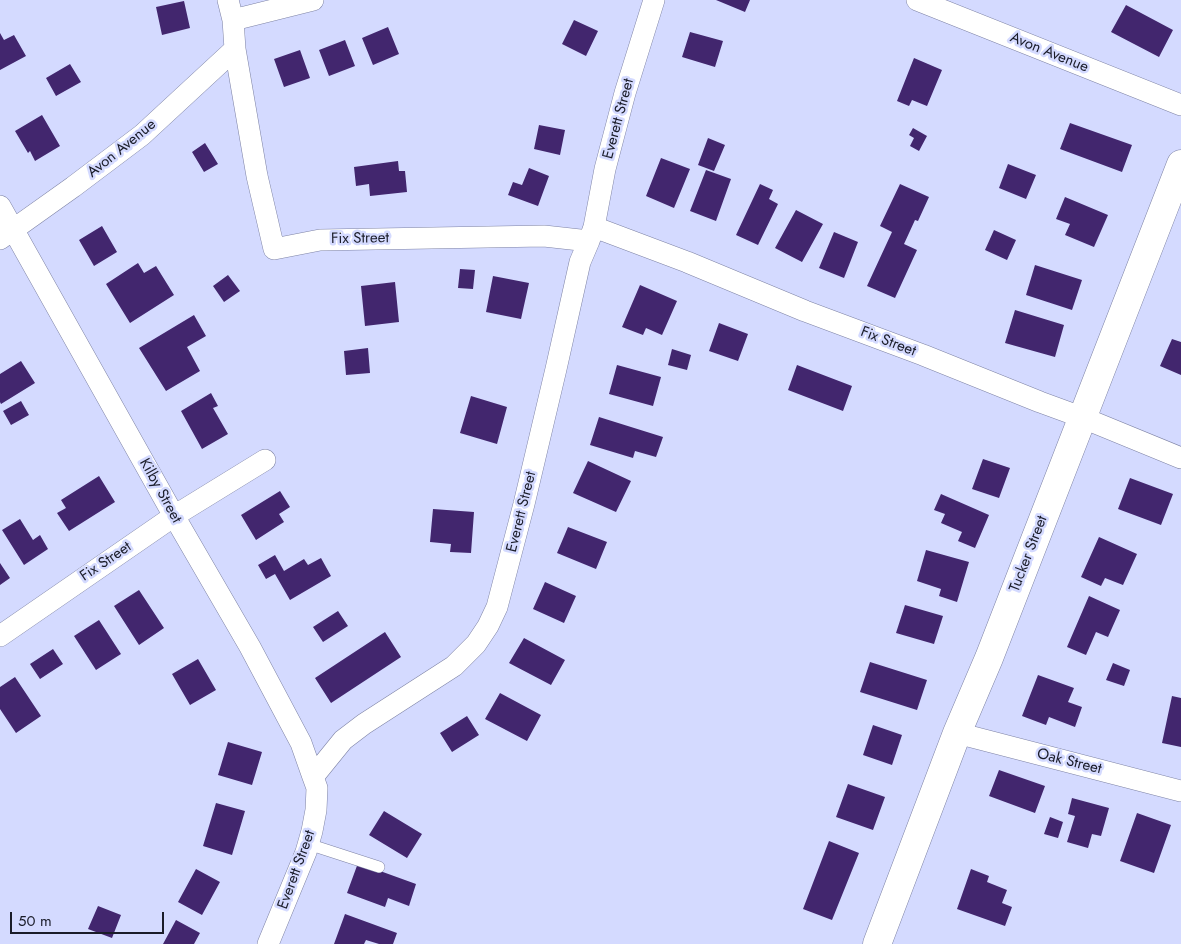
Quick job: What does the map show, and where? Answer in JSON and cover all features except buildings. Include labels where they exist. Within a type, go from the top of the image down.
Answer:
[{"type":"street","points":[[235,49],[231,10],[313,0]]},
{"type":"street","name":"Everett Street","points":[[268,944],[312,831],[316,810],[317,788],[314,777],[343,740],[364,724],[454,666],[476,644],[497,608],[524,504],[580,262],[592,234],[622,102],[654,0]]},
{"type":"street","name":"Avon Avenue","points":[[917,0],[1181,105]]},
{"type":"street","name":"Fix Street","points":[[235,49],[257,176],[274,250],[320,240],[592,234],[687,262],[805,311],[1082,417],[1181,458]]},
{"type":"street","name":"Avon Avenue","points":[[6,234],[74,187],[142,135],[235,49]]},
{"type":"street","name":"Tucker Street","points":[[877,944],[957,733],[1181,164]]},
{"type":"street","name":"Kilby Street","points":[[0,206],[6,234],[250,647],[302,744],[314,777]]},
{"type":"street","name":"Fix Street","points":[[0,636],[174,516],[265,460]]},
{"type":"street","name":"Oak Street","points":[[957,733],[1181,791]]},
{"type":"lane","points":[[308,844],[380,867]]}]
